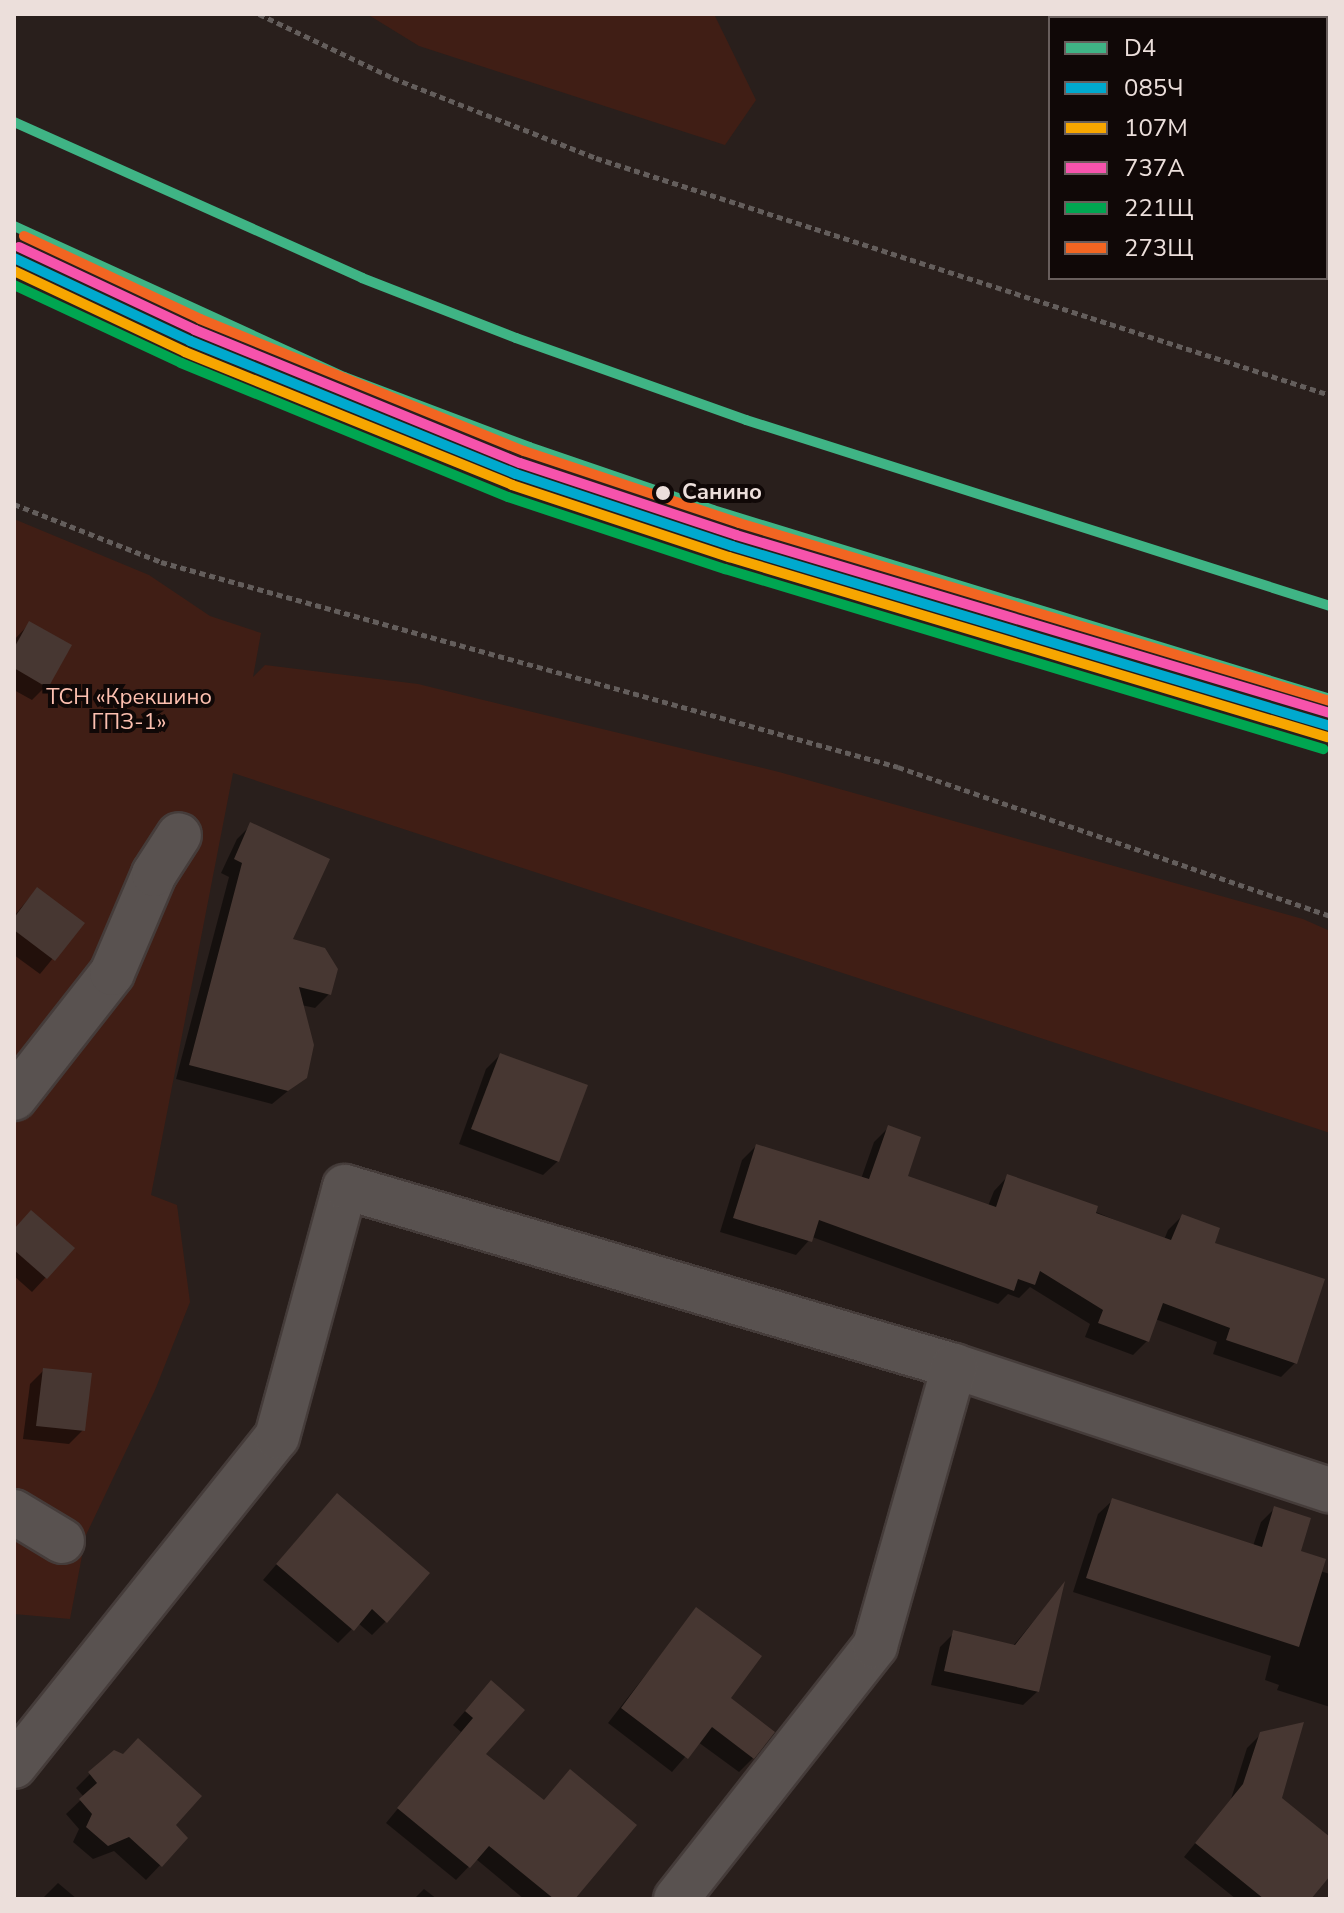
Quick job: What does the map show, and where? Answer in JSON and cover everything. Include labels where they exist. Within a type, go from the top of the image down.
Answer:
[{"type":"street","points":[[14,1098],[112,973],[154,874],[179,835]]},
{"type":"street","points":[[14,1766],[277,1437],[345,1187],[954,1366],[1330,1490]]},
{"type":"street","points":[[676,1899],[875,1646],[954,1366]]},
{"type":"street","points":[[14,1512],[62,1541]]},
{"type":"path","points":[[259,14],[393,78],[596,158],[1330,395]]},
{"type":"path","points":[[14,504],[161,562],[898,767],[1330,916]]},
{"type":"green space","points":[[367,14],[714,14],[756,100],[725,145],[419,46]]},
{"type":"green space","name":"ТСН «Крекшино ГПЗ-1»","points":[[14,519],[149,575],[210,616],[261,633],[253,677],[265,665],[418,684],[779,772],[1303,919],[1330,931],[1330,1133],[233,773],[151,1195],[177,1205],[190,1302],[155,1390],[86,1535],[70,1619],[14,1614]]},
{"type":"building","points":[[29,621],[72,645],[48,688],[14,668],[14,648]]},
{"type":"building","points":[[250,822],[330,859],[293,939],[325,948],[338,969],[331,995],[299,987],[314,1045],[307,1078],[288,1091],[189,1065],[242,863],[234,859]]},
{"type":"building","points":[[37,887],[85,923],[55,961],[14,930],[14,918]]},
{"type":"building","points":[[500,1053],[588,1085],[559,1162],[471,1129]]},
{"type":"building","points":[[888,1125],[921,1137],[908,1176],[996,1207],[1007,1174],[1098,1206],[1096,1213],[1171,1240],[1182,1214],[1220,1228],[1215,1243],[1325,1279],[1297,1364],[1226,1340],[1230,1328],[1163,1303],[1149,1342],[1098,1323],[1103,1310],[1040,1271],[1035,1285],[1018,1279],[1014,1291],[819,1220],[812,1242],[733,1218],[756,1144],[869,1179]]},
{"type":"building","points":[[31,1210],[75,1248],[47,1279],[14,1250],[14,1229]]},
{"type":"building","points":[[43,1368],[92,1373],[85,1431],[36,1426]]},
{"type":"building","points":[[337,1493],[430,1573],[387,1623],[372,1609],[354,1631],[276,1564]]},
{"type":"building","points":[[1112,1498],[1262,1547],[1274,1506],[1311,1518],[1301,1551],[1326,1559],[1299,1647],[1086,1578]]},
{"type":"building","points":[[1065,1581],[1039,1692],[944,1671],[953,1630],[1015,1645]]},
{"type":"building","points":[[696,1607],[762,1656],[731,1698],[775,1732],[754,1759],[712,1727],[688,1759],[621,1708]]},
{"type":"building","points":[[491,1680],[525,1710],[486,1754],[544,1800],[570,1769],[637,1825],[575,1899],[554,1899],[489,1846],[470,1868],[397,1808],[473,1718],[465,1711]]},
{"type":"building","points":[[1304,1722],[1282,1798],[1330,1837],[1330,1876],[1311,1899],[1264,1899],[1195,1843],[1243,1784],[1260,1732]]},
{"type":"building","points":[[138,1738],[202,1796],[176,1825],[188,1838],[162,1867],[129,1837],[108,1846],[86,1827],[92,1814],[79,1799],[97,1783],[88,1772],[114,1750],[123,1754]]},
{"type":"transit line","name":"D4","points":[[14,122],[362,278],[516,338],[746,420],[1330,606]]},
{"type":"transit line","name":"D4","points":[[14,226],[344,377],[529,447],[713,510],[1330,699]]},
{"type":"transit line","name":"273Щ","points":[[24,236],[200,319],[524,451],[739,523],[1330,701]]},
{"type":"transit line","name":"737А","points":[[19,247],[195,330],[520,463],[736,535],[1330,713]]},
{"type":"transit line","name":"085Ч","points":[[14,258],[190,341],[516,474],[732,546],[1330,726]]},
{"type":"transit line","name":"107М","points":[[14,271],[185,352],[512,485],[729,557],[1327,737]]},
{"type":"transit line","name":"221Щ","points":[[14,285],[181,363],[508,497],[725,569],[1323,749]]},
{"type":"place","name":"Санино","points":[[663,493]]}]
